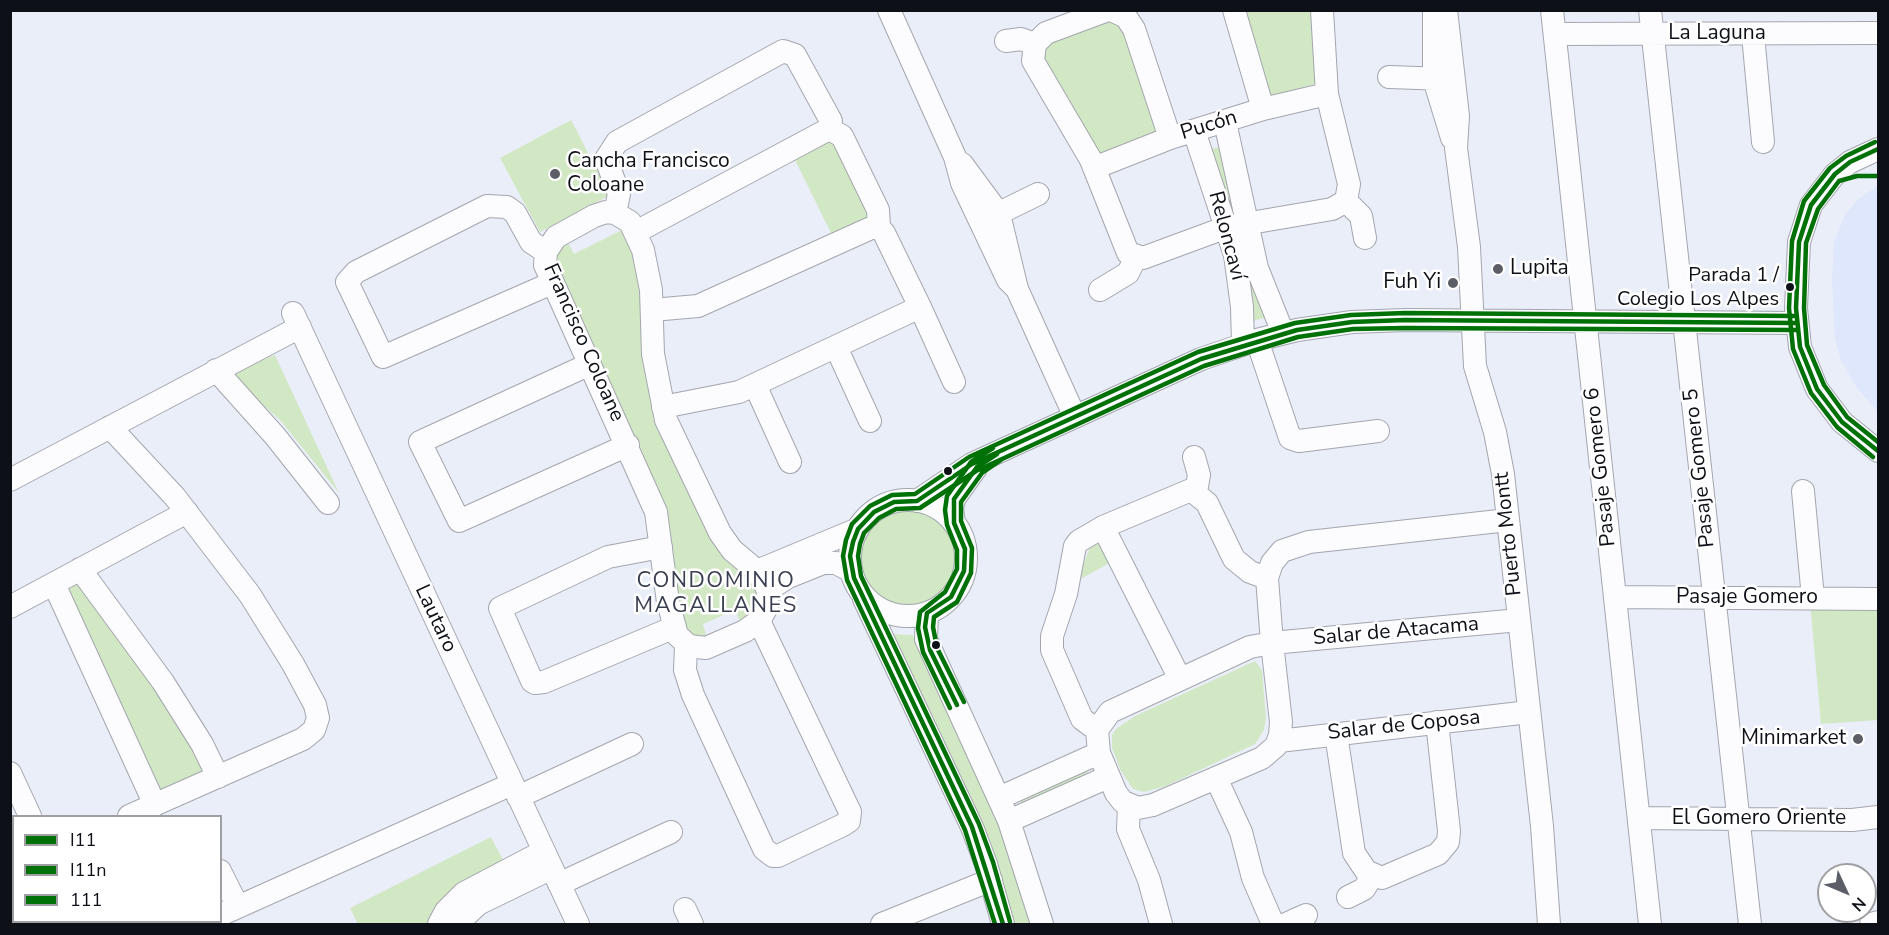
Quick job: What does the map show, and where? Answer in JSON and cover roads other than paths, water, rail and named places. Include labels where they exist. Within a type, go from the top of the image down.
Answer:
[{"type":"street","points":[[1234,10],[1263,109]]},
{"type":"street","points":[[1322,10],[1327,94],[1348,184],[1346,201]]},
{"type":"street","name":"Puerto Montt","points":[[1434,10],[1444,79],[1458,116],[1456,148],[1469,247],[1475,366],[1500,456],[1529,712],[1549,924]]},
{"type":"street","name":"Puerto Montt","points":[[1444,79],[1446,10]]},
{"type":"street","name":"Pasaje Gomero 6","points":[[1552,10],[1650,924]]},
{"type":"street","name":"Pasaje Gomero 5","points":[[1650,10],[1750,924]]},
{"type":"street","points":[[1170,138],[1134,29],[1126,17],[1114,11],[1046,33],[1035,44],[1033,61],[1037,71],[1077,133],[1094,168],[1128,253],[1136,257],[1151,256],[1237,225],[1332,209],[1346,201]]},
{"type":"street","points":[[889,13],[955,157],[989,218],[1017,290],[1075,417]]},
{"type":"street","name":"La Laguna","points":[[1555,34],[1878,33]]},
{"type":"street","points":[[1753,34],[1763,142]]},
{"type":"street","points":[[1006,41],[1021,39],[1035,44]]},
{"type":"street","points":[[636,232],[829,129],[831,121],[797,57],[791,51],[783,51],[617,142],[606,159],[619,194],[615,213],[630,222],[643,250],[652,310],[653,354],[663,407],[720,533],[732,550],[762,580],[767,607],[759,621],[745,631],[711,647],[696,648],[680,636],[544,682],[531,681],[500,608],[608,556],[661,547]]},
{"type":"street","points":[[1389,77],[1444,79]]},
{"type":"street","name":"Pucón","points":[[1094,168],[1170,138],[1263,109],[1327,94]]},
{"type":"street","name":"Reloncaví","points":[[1225,122],[1237,225],[1241,291],[1250,342],[1290,438],[1299,441],[1378,431]]},
{"type":"street","points":[[829,129],[842,136],[878,210],[879,228],[884,233],[954,382]]},
{"type":"street","name":"Reloncaví","points":[[1194,131],[1257,268],[1283,333]]},
{"type":"street","points":[[1878,149],[1842,168],[1821,190],[1811,205],[1799,242],[1796,323],[1804,361],[1825,402],[1851,430],[1878,452]]},
{"type":"street","points":[[989,218],[1038,194]]},
{"type":"street","points":[[1346,201],[1361,216],[1365,238]]},
{"type":"street","points":[[546,252],[531,242],[515,213],[507,207],[487,206],[356,272],[347,282],[383,357],[552,282]]},
{"type":"street","name":"Francisco Coloane","points":[[615,213],[594,216],[556,237],[546,252],[545,265],[628,445],[656,512],[668,602],[680,636],[687,681],[764,849],[773,856],[778,856],[843,825],[849,821],[850,812],[759,621]]},
{"type":"street","points":[[652,310],[698,306],[871,228],[879,228]]},
{"type":"street","points":[[1100,290],[1128,273],[1136,257]]},
{"type":"street","points":[[663,407],[721,396],[754,386],[920,307]]},
{"type":"street","name":"Lautaro","points":[[216,370],[297,320],[578,924]]},
{"type":"street","points":[[762,580],[858,529],[874,512],[887,505],[917,501],[972,464],[1201,359],[1283,333],[1352,322],[1796,323]]},
{"type":"street","points":[[836,347],[870,421]]},
{"type":"street","points":[[590,364],[420,442],[459,521],[628,445]]},
{"type":"street","points":[[10,480],[216,370],[275,436],[328,503]]},
{"type":"street","points":[[754,386],[790,462]]},
{"type":"street","points":[[110,427],[187,512],[239,580],[274,633],[315,705],[318,718],[317,725],[307,737],[218,777],[168,807],[133,815]]},
{"type":"street","points":[[861,592],[871,603],[890,614],[912,616],[927,613],[951,597],[962,578],[965,549],[954,523],[954,499],[965,481],[988,457]]},
{"type":"street","points":[[1194,457],[1199,475],[1196,492]]},
{"type":"street","points":[[1267,578],[1250,572],[1234,559],[1207,502],[1196,492],[1185,491],[1103,527],[1084,537],[1075,546],[1066,594],[1052,643],[1054,660],[1083,719],[1097,730],[1099,753],[1108,777],[1119,798],[1129,805],[1148,807],[1216,778],[1262,758],[1272,751],[1279,741],[1281,722],[1267,578],[1272,563],[1282,550],[1302,543],[1508,520]]},
{"type":"street","points":[[1803,491],[1813,598]]},
{"type":"street","points":[[917,501],[940,510],[954,523]]},
{"type":"street","points":[[10,607],[187,512]]},
{"type":"street","points":[[1103,527],[1180,679]]},
{"type":"street","points":[[858,529],[851,549],[852,571],[972,827],[991,880],[1003,924]]},
{"type":"street","points":[[762,580],[788,577],[823,562],[836,563],[852,571]]},
{"type":"street","points":[[80,569],[163,682],[202,744],[218,777]]},
{"type":"street","points":[[54,584],[168,807]]},
{"type":"street","name":"Pasaje Gomero","points":[[1616,597],[1878,599]]},
{"type":"street","points":[[927,613],[925,627],[930,650],[1009,821],[1041,924]]},
{"type":"street","name":"Salar de Atacama","points":[[1097,730],[1110,712],[1250,646],[1519,620]]},
{"type":"street","name":"Salar de Coposa","points":[[1279,741],[1529,712]]},
{"type":"street","points":[[1336,734],[1352,844],[1360,864],[1372,876],[1386,878],[1438,854],[1448,842],[1449,831],[1437,722]]},
{"type":"street","points":[[222,881],[229,911],[515,790],[632,744]]},
{"type":"street","points":[[999,798],[1099,753]]},
{"type":"street","points":[[10,773],[30,815]]},
{"type":"street","points":[[1009,821],[1108,777]]},
{"type":"street","points":[[1216,778],[1241,832],[1253,878],[1273,924]]},
{"type":"street","points":[[1129,805],[1128,829],[1149,880],[1161,924]]},
{"type":"street","name":"El Gomero Oriente","points":[[1639,818],[1852,820],[1878,817]]},
{"type":"street","points":[[439,924],[446,912],[464,893],[671,831]]},
{"type":"street","points":[[457,924],[478,904],[552,868]]},
{"type":"street","points":[[1348,897],[1364,889],[1372,876]]},
{"type":"street","points":[[882,924],[991,880]]},
{"type":"street","points":[[1871,924],[1878,922]]},
{"type":"place","name":"Cancha Francisco Coloane","points":[[555,174]]},
{"type":"place","name":"Lupita","points":[[1498,269]]},
{"type":"place","name":"Fuh Yi","points":[[1453,283]]},
{"type":"place","name":"Parada 1 / Colegio Los Alpes","points":[[1790,287]]},
{"type":"place","name":"Minimarket","points":[[1858,739]]},
{"type":"district","name":"CONDOMINIO MAGALLANES","points":[[716,594]]}]
